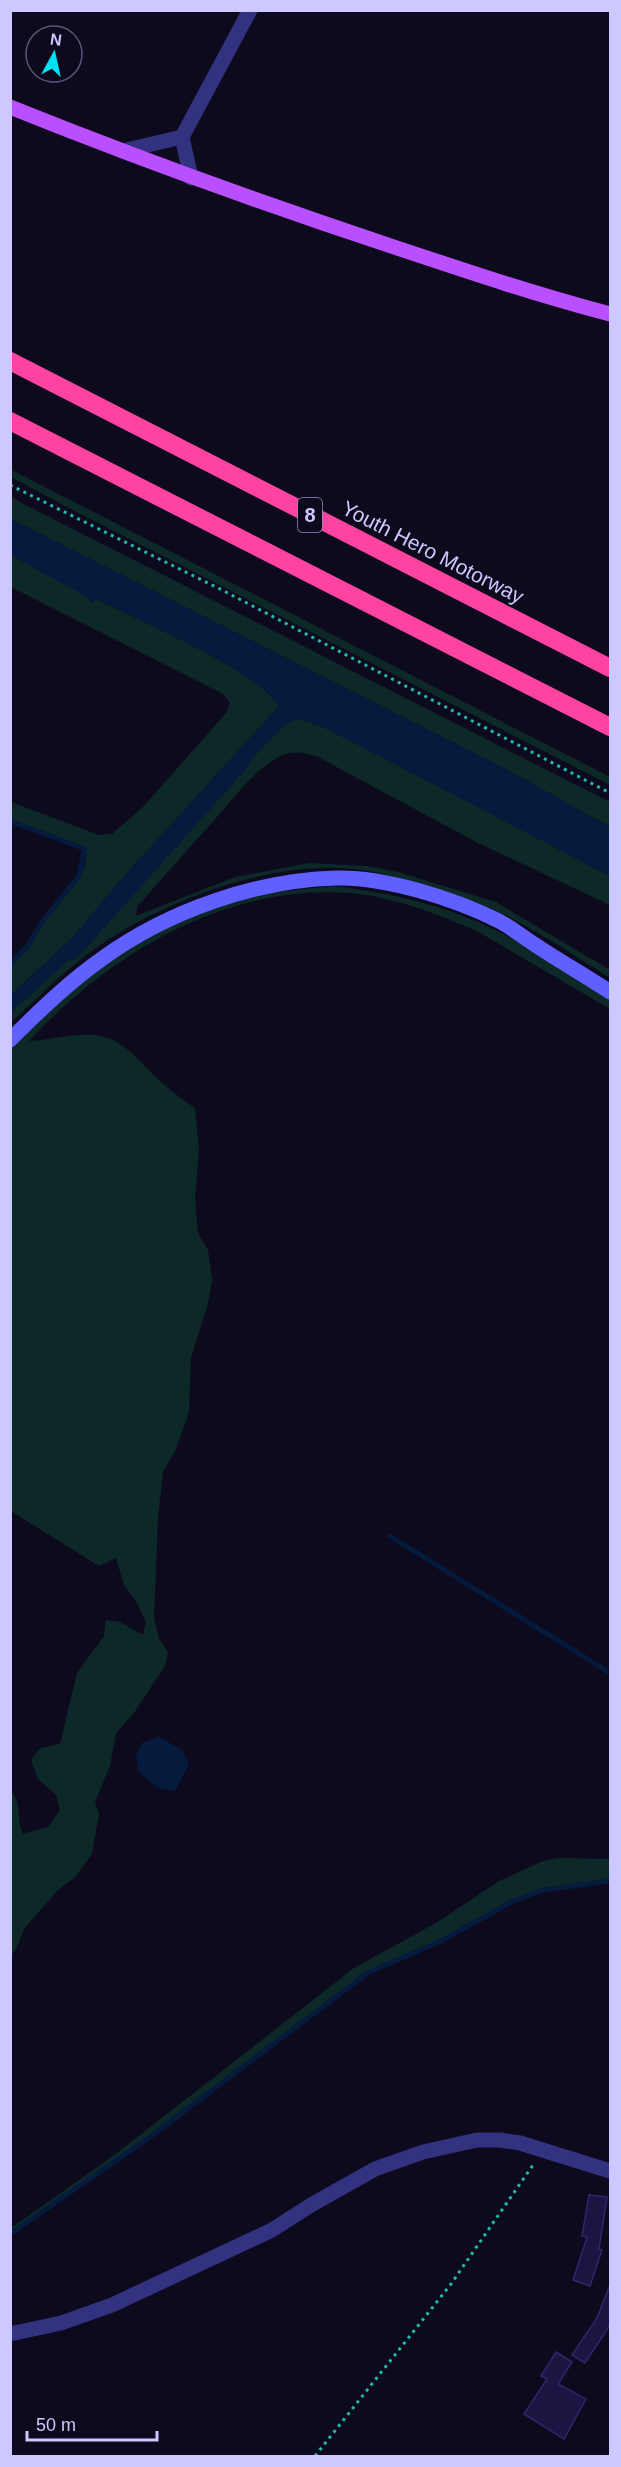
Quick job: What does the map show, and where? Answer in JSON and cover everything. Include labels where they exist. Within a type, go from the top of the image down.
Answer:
[{"type":"highway","name":"Youth Hero Motorway","points":[[10,361],[610,668]]},
{"type":"highway","points":[[10,421],[610,727]]},
{"type":"main road","points":[[10,106],[191,178],[510,286],[610,314]]},
{"type":"street","points":[[191,178],[182,137],[250,10]]},
{"type":"street","points":[[122,151],[182,137]]},
{"type":"street","points":[[10,1040],[78,977],[134,938],[199,907],[266,887],[338,878],[373,882],[410,890],[500,921],[610,992]]},
{"type":"street","points":[[10,2334],[61,2323],[112,2305],[272,2230],[375,2169],[423,2152],[477,2140],[500,2140],[610,2171]]},
{"type":"path","points":[[10,485],[222,591],[610,793]]},
{"type":"path","points":[[315,2457],[463,2268],[543,2151]]},
{"type":"green space","points":[[10,469],[610,777],[610,785],[69,508],[11,477]]},
{"type":"green space","points":[[10,497],[610,802],[610,827],[502,767],[11,519]]},
{"type":"green space","points":[[11,555],[88,597],[91,602],[97,599],[223,662],[267,692],[279,706],[119,882],[73,937],[11,995],[11,966],[29,948],[45,921],[79,878],[85,865],[87,849],[11,819],[11,802],[99,835],[112,834],[144,806],[226,713],[230,703],[223,694],[11,587]]},
{"type":"green space","points":[[298,719],[321,726],[373,752],[610,876],[610,905],[476,842],[318,757],[296,752],[287,753],[273,760],[247,783],[137,907],[136,916],[235,877],[309,863],[367,866],[398,872],[496,902],[610,970],[610,978],[529,928],[467,899],[383,874],[353,869],[321,868],[288,871],[253,878],[185,900],[152,915],[85,956],[11,1023],[11,1012],[96,935],[187,827],[286,723]]},
{"type":"green space","points":[[333,886],[408,899],[445,909],[480,923],[530,949],[610,1000],[610,1009],[477,931],[448,919],[419,908],[374,896],[312,893],[266,898],[221,911],[178,928],[137,951],[98,978],[62,1008],[29,1041],[94,1035],[115,1041],[124,1046],[154,1076],[195,1108],[199,1150],[195,1199],[198,1233],[208,1250],[212,1280],[208,1304],[191,1357],[189,1412],[176,1449],[163,1472],[158,1516],[154,1619],[159,1639],[168,1652],[166,1664],[134,1713],[116,1733],[110,1766],[95,1802],[99,1814],[92,1854],[76,1876],[57,1891],[24,1929],[11,1956],[11,1791],[17,1800],[23,1834],[48,1827],[60,1810],[56,1795],[38,1779],[31,1760],[40,1748],[60,1744],[77,1673],[104,1636],[106,1620],[120,1622],[143,1635],[146,1622],[136,1601],[124,1585],[116,1558],[99,1566],[11,1511],[11,1046],[42,1015],[118,954],[186,918],[258,894]]},
{"type":"green space","points":[[557,1858],[610,1859],[610,1879],[543,1889],[513,1900],[422,1949],[368,1971],[149,2136],[11,2232],[11,2228],[113,2156],[354,1968],[436,1923],[499,1881],[543,1861]]},
{"type":"water","points":[[11,519],[502,767],[610,827],[610,876],[321,726],[298,719],[286,723],[187,827],[96,935],[11,1012],[11,995],[73,937],[119,882],[279,706],[267,692],[248,677],[223,662],[97,599],[91,603],[87,597],[11,555]]},
{"type":"water","points":[[160,1737],[183,1751],[189,1764],[175,1791],[158,1788],[138,1771],[136,1754],[142,1743]]},
{"type":"building","points":[[589,2195],[607,2197],[599,2249],[602,2250],[590,2286],[573,2280],[587,2237],[582,2236]]},
{"type":"building","points":[[610,2285],[610,2325],[585,2363],[572,2355],[597,2318]]},
{"type":"building","points":[[556,2352],[572,2362],[558,2384],[586,2399],[564,2439],[524,2414],[547,2379],[541,2376]]},
{"type":"waterway","points":[[267,686],[279,703]]},
{"type":"waterway","points":[[71,958],[81,950],[248,763]]},
{"type":"waterway","points":[[10,821],[85,849],[78,877],[43,921],[27,947],[10,964]]},
{"type":"waterway","points":[[390,1536],[610,1673]]},
{"type":"waterway","points":[[10,2234],[150,2137],[369,1972],[441,1941],[513,1901],[543,1890],[610,1881]]}]
